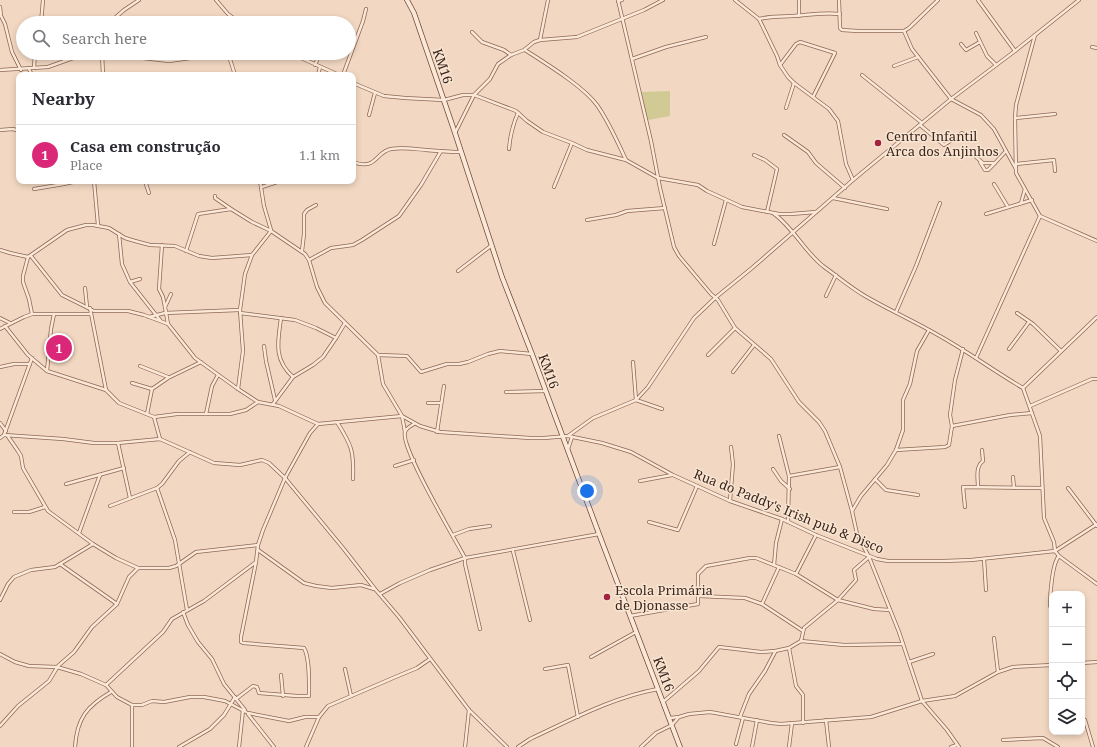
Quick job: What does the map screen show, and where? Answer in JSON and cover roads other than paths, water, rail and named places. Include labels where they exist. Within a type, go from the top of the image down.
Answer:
[{"type":"street","points":[[41,16],[42,0]]},
{"type":"street","points":[[118,16],[139,0]]},
{"type":"street","points":[[216,0],[231,16]]},
{"type":"street","name":"KM16","points":[[407,0],[416,19],[444,100],[502,277],[565,436],[568,449],[599,534],[680,747]]},
{"type":"street","points":[[540,40],[548,0]]},
{"type":"street","points":[[622,0],[618,0],[676,252],[718,300],[735,328],[771,359],[800,402],[822,425],[836,453],[857,534],[869,557],[890,610],[922,701],[947,730],[958,746],[951,747]]},
{"type":"street","points":[[455,133],[474,96],[490,79],[498,64],[511,54],[524,50],[534,42],[540,40],[577,37],[644,10],[663,0]]},
{"type":"street","points":[[735,0],[759,19],[780,65],[794,83],[828,109],[838,121],[846,164],[853,180]]},
{"type":"street","points":[[799,0],[799,16]]},
{"type":"street","points":[[839,0],[839,25],[842,30],[858,31],[904,31],[938,0]]},
{"type":"street","points":[[978,0],[1015,51]]},
{"type":"street","points":[[565,436],[593,418],[636,400],[648,387],[694,318],[715,298],[752,268],[853,180],[951,99],[1079,0]]},
{"type":"street","points":[[0,7],[1,16],[5,24],[12,52],[21,70]]},
{"type":"street","points":[[356,40],[366,9]]},
{"type":"street","points":[[759,19],[774,16],[840,14]]},
{"type":"street","points":[[904,31],[912,49],[951,99],[981,115],[994,129],[1016,169]]},
{"type":"street","points":[[472,32],[482,42],[511,54]]},
{"type":"street","points":[[976,33],[988,56],[996,65]]},
{"type":"street","points":[[1035,35],[1016,105],[1016,169],[1018,177],[1040,216],[1097,241]]},
{"type":"street","points":[[632,59],[666,47],[706,38]]},
{"type":"street","points":[[780,65],[796,44],[800,42],[835,53],[813,97]]},
{"type":"street","points":[[961,44],[966,50],[980,42]]},
{"type":"street","points":[[1092,47],[1097,48]]},
{"type":"street","points":[[524,50],[580,89],[597,105],[610,125],[626,160]]},
{"type":"street","points":[[894,66],[918,57]]},
{"type":"street","points":[[34,68],[35,60]]},
{"type":"street","points":[[0,70],[21,70],[48,67],[68,60]]},
{"type":"street","points":[[102,60],[103,72]]},
{"type":"street","points":[[161,60],[176,60]]},
{"type":"street","points":[[230,60],[234,72]]},
{"type":"street","points":[[306,60],[333,72]]},
{"type":"street","points":[[315,64],[317,60]]},
{"type":"street","points":[[344,72],[349,60]]},
{"type":"street","points":[[319,72],[320,66]]},
{"type":"street","points":[[862,76],[921,124],[944,145],[962,133],[964,135]]},
{"type":"street","points":[[786,108],[794,83]]},
{"type":"street","points":[[356,84],[384,96],[444,100],[463,96],[474,96],[511,109],[543,132],[587,150],[626,160],[658,178],[698,185],[726,200],[742,206],[767,212],[790,214],[816,212]]},
{"type":"street","points":[[369,115],[375,93]]},
{"type":"street","points":[[510,149],[511,135],[518,113]]},
{"type":"street","points":[[1015,118],[1055,114]]},
{"type":"street","points":[[0,130],[16,130]]},
{"type":"street","points":[[784,134],[808,152],[816,163],[844,188]]},
{"type":"street","points":[[554,186],[572,143]]},
{"type":"street","points":[[356,163],[364,165],[373,162],[386,150],[396,148],[441,152],[461,152]]},
{"type":"street","points":[[976,157],[985,170],[988,170],[1006,151]]},
{"type":"street","points":[[309,260],[331,248],[353,245],[399,216],[421,185],[441,152]]},
{"type":"street","points":[[754,155],[765,160],[777,169],[767,212]]},
{"type":"street","points":[[1016,164],[1054,160],[1055,171]]},
{"type":"street","points":[[980,161],[983,163],[995,163]]},
{"type":"street","points":[[34,189],[61,184]]},
{"type":"street","points":[[94,184],[98,225]]},
{"type":"street","points":[[146,184],[149,193]]},
{"type":"street","points":[[261,184],[264,206],[271,231]]},
{"type":"street","points":[[262,187],[271,184]]},
{"type":"street","points":[[994,184],[1008,207]]},
{"type":"street","points":[[1021,203],[1025,188]]},
{"type":"street","points":[[215,196],[215,198],[231,209],[252,222],[271,231],[302,251],[309,260],[317,287],[325,303],[378,355],[383,384],[402,416],[405,432],[414,460],[425,486],[465,558],[465,564],[480,629]]},
{"type":"street","points":[[833,198],[887,209]]},
{"type":"street","points":[[714,244],[726,200]]},
{"type":"street","points":[[986,214],[1032,200]]},
{"type":"street","points":[[896,312],[940,204]]},
{"type":"street","points":[[302,251],[304,214],[307,210],[316,205]]},
{"type":"street","points":[[587,220],[616,215],[627,211],[665,208]]},
{"type":"street","points":[[186,251],[198,214],[231,209]]},
{"type":"street","points":[[773,213],[787,225],[821,264],[864,296],[963,349],[1024,388],[1040,436],[1044,518],[1054,542],[1055,551],[1059,556],[1097,584]]},
{"type":"street","points":[[976,358],[1040,216]]},
{"type":"street","points":[[32,314],[23,282],[23,276],[30,257],[67,230],[86,225],[98,225],[109,228],[125,238],[150,245],[175,246],[199,256],[212,258],[252,255]]},
{"type":"street","points":[[238,390],[243,358],[240,311],[246,274],[252,255],[271,231]]},
{"type":"street","points":[[119,234],[122,264],[130,282],[160,321]]},
{"type":"street","points":[[162,245],[159,289],[163,297],[168,324],[188,350],[201,362],[238,390],[258,402],[272,404],[318,424],[402,416]]},
{"type":"street","points":[[458,271],[492,245]]},
{"type":"street","points":[[0,250],[10,254],[30,257],[62,295],[94,311],[128,311],[168,324]]},
{"type":"street","points":[[826,296],[836,275]]},
{"type":"street","points":[[130,282],[140,279]]},
{"type":"street","points":[[85,288],[106,390]]},
{"type":"street","points":[[165,307],[171,294]]},
{"type":"street","points":[[149,317],[165,313],[240,311],[303,322],[336,338]]},
{"type":"street","points":[[1017,313],[1061,351]]},
{"type":"street","points":[[0,329],[32,314],[90,314]]},
{"type":"street","points":[[47,371],[54,314]]},
{"type":"street","points":[[1024,388],[1097,317]]},
{"type":"street","points":[[0,318],[10,323]]},
{"type":"street","points":[[281,318],[278,334],[278,355],[281,364],[293,377]]},
{"type":"street","points":[[1009,348],[1029,322]]},
{"type":"street","points":[[272,404],[293,377],[323,357],[345,323]]},
{"type":"street","points":[[5,326],[32,358],[47,371],[106,390],[119,403],[154,417],[177,414],[230,414],[246,410],[258,402]]},
{"type":"street","points":[[708,355],[735,328]]},
{"type":"street","points":[[852,511],[861,496],[896,450],[903,430],[903,400],[910,384],[918,351],[929,330]]},
{"type":"street","points":[[733,372],[754,345]]},
{"type":"street","points":[[264,346],[275,400]]},
{"type":"street","points":[[896,450],[945,447],[949,445],[952,426],[950,415],[955,380],[963,349]]},
{"type":"street","points":[[378,355],[407,356],[419,370],[425,372],[443,365],[460,364],[500,351],[532,354]]},
{"type":"street","points":[[32,358],[6,431],[6,435],[21,456],[23,468],[45,507],[52,515],[93,544],[116,558],[138,568],[169,568],[180,564],[196,552],[258,545]]},
{"type":"street","points":[[146,414],[152,389],[168,378],[201,362]]},
{"type":"street","points":[[633,362],[636,400]]},
{"type":"street","points":[[0,367],[14,364],[30,364]]},
{"type":"street","points":[[140,366],[168,378]]},
{"type":"street","points":[[206,414],[212,386],[218,375]]},
{"type":"street","points":[[1030,406],[1092,379],[1097,379]]},
{"type":"street","points":[[132,383],[152,389]]},
{"type":"street","points":[[437,432],[444,386]]},
{"type":"street","points":[[506,392],[546,391]]},
{"type":"street","points":[[636,400],[662,409]]},
{"type":"street","points":[[428,403],[441,403]]},
{"type":"street","points":[[952,426],[1010,415],[1032,413]]},
{"type":"street","name":"Rua do Paddy's Irish pub & Disco","points":[[402,416],[415,424],[437,432],[530,438],[565,436],[602,442],[631,452],[672,475],[730,501],[782,519],[869,557],[888,561],[944,561],[1055,551]]},
{"type":"street","points":[[154,417],[160,439]]},
{"type":"street","points":[[337,422],[352,448],[353,479]]},
{"type":"street","points":[[0,423],[6,431]]},
{"type":"street","points":[[179,747],[210,729],[224,715],[236,698],[253,686],[256,687],[259,693],[283,696],[309,696],[309,680],[304,648],[243,643],[241,642],[241,637],[258,545],[263,530],[285,478],[310,433],[318,424]]},
{"type":"street","points":[[405,432],[406,429],[415,424]]},
{"type":"street","points":[[0,438],[6,435],[64,439],[94,443],[118,443],[160,439],[214,463],[240,465],[262,460],[269,463],[285,478],[343,548],[374,589],[399,617],[469,710],[507,747]]},
{"type":"street","points":[[779,436],[790,476],[788,522]]},
{"type":"street","points":[[568,449],[572,437]]},
{"type":"street","points":[[118,443],[130,498]]},
{"type":"street","points":[[730,501],[733,464],[731,447]]},
{"type":"street","points":[[978,487],[978,467],[983,461],[982,450]]},
{"type":"street","points":[[110,506],[157,488],[162,484],[179,461],[190,452]]},
{"type":"street","points":[[395,466],[414,460]]},
{"type":"street","points":[[790,476],[840,467]]},
{"type":"street","points":[[66,484],[124,468]]},
{"type":"street","points":[[772,469],[781,481],[790,489]]},
{"type":"street","points":[[78,533],[100,475]]},
{"type":"street","points":[[640,481],[672,475]]},
{"type":"street","points":[[1013,477],[1014,488]]},
{"type":"street","points":[[875,479],[886,490],[918,495]]},
{"type":"street","points":[[649,522],[678,530],[697,486]]},
{"type":"street","points":[[157,488],[175,540],[180,564],[186,610]]},
{"type":"street","points":[[965,508],[963,488],[1042,488]]},
{"type":"street","points":[[1055,551],[1097,524],[1068,488]]},
{"type":"street","points":[[14,512],[29,512],[45,507]]},
{"type":"street","points":[[774,565],[776,543],[782,519]]},
{"type":"street","points":[[452,535],[469,529],[490,526]]},
{"type":"street","points":[[380,594],[400,583],[430,570],[465,558],[512,551],[599,534]]},
{"type":"street","points":[[796,574],[816,535]]},
{"type":"street","points":[[0,600],[8,584],[14,577],[31,570],[55,567],[93,544]]},
{"type":"street","points":[[258,550],[292,575],[308,584],[332,588],[361,585],[374,589]]},
{"type":"street","points":[[512,551],[530,620]]},
{"type":"street","points":[[1051,591],[1056,562],[1059,556]]},
{"type":"street","points":[[801,641],[804,628],[838,600],[856,580],[854,572],[856,567],[869,557]]},
{"type":"street","points":[[630,616],[698,604],[698,574],[706,566],[750,558],[756,558],[796,574],[838,600],[874,609],[890,610]]},
{"type":"street","points":[[984,558],[986,590]]},
{"type":"street","points":[[106,685],[163,632],[172,619],[204,601],[256,562]]},
{"type":"street","points":[[60,564],[117,604]]},
{"type":"street","points":[[762,604],[778,567]]},
{"type":"street","points":[[0,726],[18,706],[49,681],[57,667],[74,652],[92,627],[117,604],[129,577],[138,568]]},
{"type":"street","points":[[699,596],[745,598],[762,604],[803,631]]},
{"type":"street","points":[[183,612],[192,632],[208,653],[224,684],[274,747]]},
{"type":"street","points":[[591,657],[636,632]]},
{"type":"street","points":[[994,638],[998,672]]},
{"type":"street","points":[[663,702],[699,671],[719,647],[761,652],[789,648],[801,641],[844,645],[903,644]]},
{"type":"street","points":[[789,648],[796,686],[803,695],[803,723]]},
{"type":"street","points":[[736,744],[741,718],[749,694],[765,671],[775,651]]},
{"type":"street","points":[[0,654],[15,662],[29,666],[57,667],[81,674],[106,685],[111,692],[122,701],[132,705],[142,705],[152,701],[164,702],[190,697],[204,697],[231,704],[247,713],[290,722],[305,717],[319,717]]},
{"type":"street","points":[[909,662],[933,654]]},
{"type":"street","points":[[306,747],[319,717],[328,706],[417,668],[430,659]]},
{"type":"street","points":[[1085,663],[1097,662]]},
{"type":"street","points":[[545,669],[568,665],[578,717]]},
{"type":"street","points":[[670,718],[702,712],[771,723],[803,723],[871,717],[922,701],[955,696],[998,672],[1018,666],[1049,665]]},
{"type":"street","points":[[346,669],[351,696]]},
{"type":"street","points":[[281,674],[283,696]]},
{"type":"street","points":[[518,747],[530,739],[578,717],[640,692],[659,689]]},
{"type":"street","points":[[75,747],[79,723],[92,705],[111,692]]},
{"type":"street","points":[[132,705],[132,747]]},
{"type":"street","points":[[239,747],[243,710]]},
{"type":"street","points":[[465,747],[469,710]]},
{"type":"street","points":[[641,747],[656,733],[672,725],[679,717]]},
{"type":"street","points":[[752,747],[757,720]]},
{"type":"street","points":[[826,720],[829,747]]},
{"type":"street","points":[[789,747],[792,723]]},
{"type":"street","points":[[1085,723],[1093,747]]},
{"type":"street","points":[[1003,740],[1043,738],[1058,747]]},
{"type":"place","name":"Centro Infantil Arca dos Anjinhos","points":[[878,143]]},
{"type":"place","name":"Casa em construção","points":[[59,348]]},
{"type":"place","name":"Escola Primária de Djonasse","points":[[607,597]]}]
